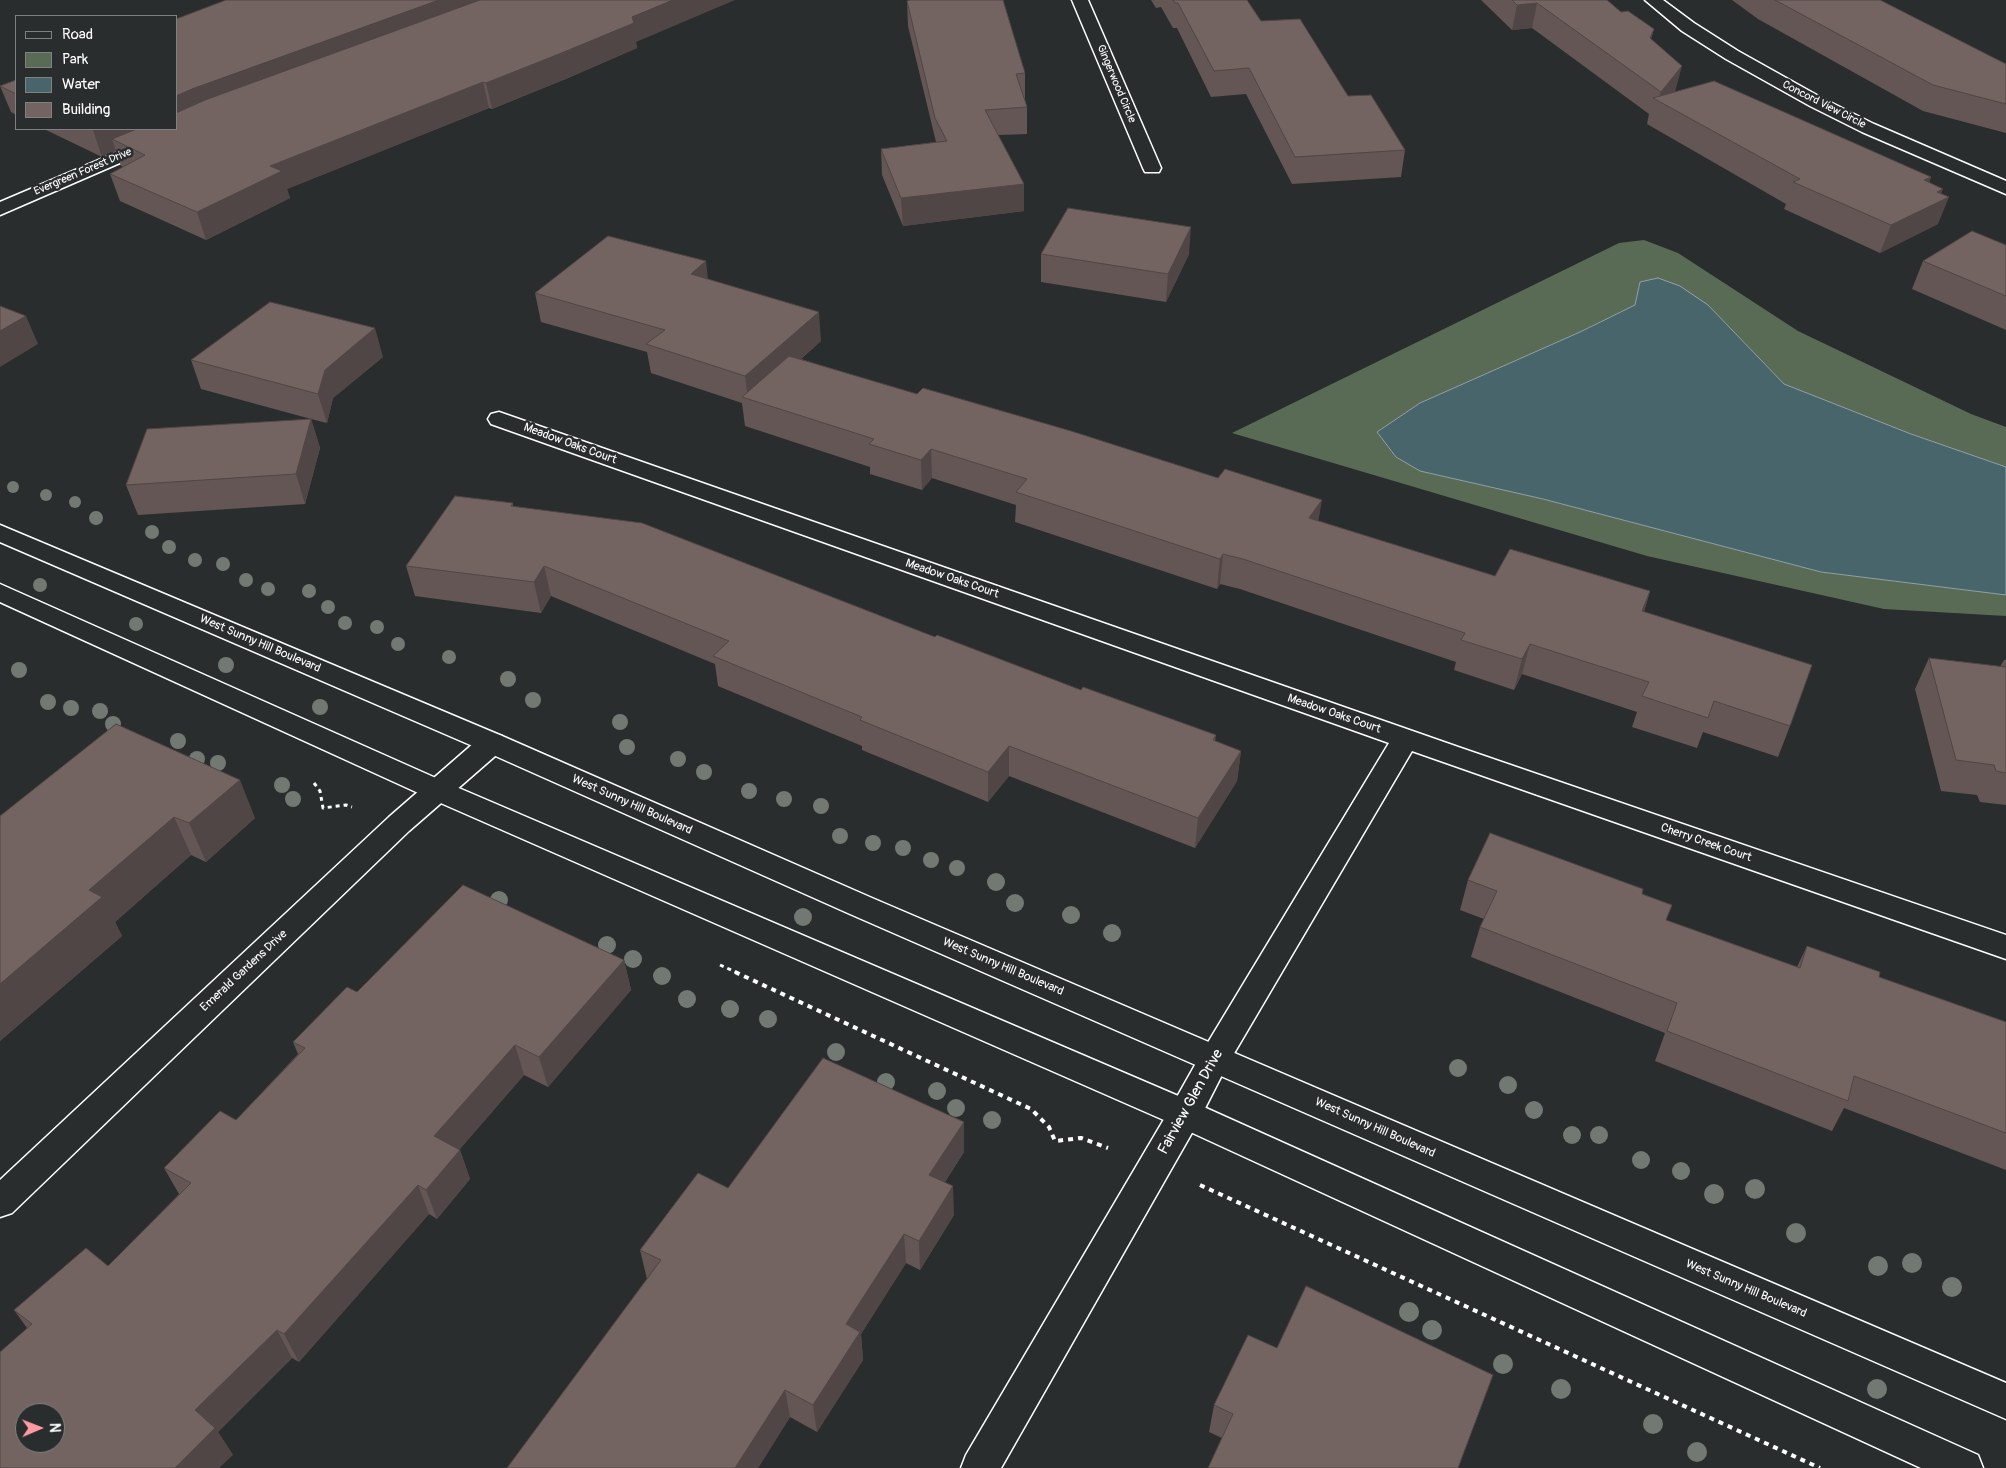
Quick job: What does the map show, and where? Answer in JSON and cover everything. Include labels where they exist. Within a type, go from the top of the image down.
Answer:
[{"type":"street","name":"Gingerwood Circle","points":[[1080,0],[1152,168]]},
{"type":"street","name":"Concord View Circle","points":[[1653,0],[1688,27],[1732,55],[1816,102],[1877,132],[2006,188]]},
{"type":"street","name":"Evergreen Forest Drive","points":[[0,209],[165,137]]},
{"type":"street","name":"Meadow Oaks Court","points":[[499,419],[1405,738]]},
{"type":"street","name":"West Sunny Hill Boulevard","points":[[0,533],[492,743],[870,910],[2006,1401]]},
{"type":"street","points":[[0,592],[437,790],[1185,1114],[1964,1468]]},
{"type":"street","name":"Cherry Creek Court","points":[[1405,738],[2006,947]]},
{"type":"street","name":"Fairview Glen Drive","points":[[980,1468],[1185,1114],[1215,1058],[1405,738]]},
{"type":"street","name":"Emerald Gardens Drive","points":[[0,1202],[437,790],[492,743]]},
{"type":"path","points":[[711,960],[1031,1109],[1049,1127],[1055,1141],[1081,1138]]},
{"type":"path","points":[[1253,1208],[1820,1468]]},
{"type":"green space","points":[[1644,240],[1678,253],[1798,331],[1971,414],[2006,427],[2006,467],[1911,434],[1784,384],[1708,305],[1640,282],[1635,305],[1580,332],[1420,403],[1377,432],[1396,457],[1420,471],[1543,499],[1821,572],[2006,595],[2006,616],[1884,609],[1647,556],[1232,433],[1619,243]]},
{"type":"water","points":[[1658,278],[1680,286],[1708,305],[1784,384],[1911,434],[2006,467],[2006,595],[1821,572],[1543,499],[1420,471],[1396,457],[1377,432],[1420,403],[1580,332],[1635,305],[1640,282]]},
{"type":"building","points":[[226,0],[439,0],[178,95],[178,18]]},
{"type":"building","points":[[480,0],[673,0],[632,17],[634,23],[564,52],[270,166],[282,171],[197,212],[110,174],[145,155],[112,139],[134,130],[178,130],[178,112],[205,100]]},
{"type":"building","points":[[1003,0],[1025,73],[1016,74],[1027,107],[985,110],[1024,184],[901,198],[881,149],[947,141],[935,118],[907,1]]},
{"type":"building","points":[[1173,0],[1247,0],[1261,21],[1300,19],[1348,96],[1371,95],[1405,150],[1295,157],[1249,68],[1214,71],[1178,3],[1175,3]]},
{"type":"building","points":[[1512,0],[1607,0],[1621,12],[1628,11],[1654,29],[1650,38],[1682,66],[1661,92],[1537,3],[1517,5]]},
{"type":"building","points":[[1775,0],[1880,0],[2006,64],[2006,104],[1933,85]]},
{"type":"building","points":[[15,80],[15,94],[0,86]]},
{"type":"building","points":[[1714,81],[1931,177],[1924,180],[1943,189],[1937,192],[1949,197],[1891,225],[1793,182],[1800,179],[1653,98]]},
{"type":"building","points":[[1068,208],[1191,227],[1168,274],[1041,254]]},
{"type":"building","points":[[1972,231],[2006,245],[2006,296],[1923,261]]},
{"type":"building","points":[[608,236],[706,261],[691,274],[819,312],[745,376],[646,344],[665,330],[535,293]]},
{"type":"building","points":[[270,302],[375,328],[325,370],[318,394],[191,360]]},
{"type":"building","points":[[0,306],[26,316],[0,331]]},
{"type":"building","points":[[789,356],[917,394],[923,388],[1071,431],[1218,478],[1225,469],[1322,500],[1309,518],[1495,576],[1510,549],[1650,591],[1642,611],[1812,665],[1790,726],[1714,701],[1708,718],[1642,696],[1649,682],[1530,644],[1522,659],[1461,640],[1465,633],[1243,559],[1223,554],[1220,559],[1016,492],[1027,479],[931,449],[921,460],[869,444],[874,439],[742,397]]},
{"type":"building","points":[[311,419],[296,474],[126,485],[147,429]]},
{"type":"building","points":[[455,496],[513,503],[511,506],[642,523],[935,637],[937,635],[1081,690],[1083,687],[1216,735],[1213,740],[1241,751],[1198,818],[1009,746],[988,772],[860,720],[862,717],[713,656],[729,641],[544,566],[534,582],[406,566]]},
{"type":"building","points":[[1929,658],[2006,667],[2006,773],[1996,771],[1994,765],[1956,760]]},
{"type":"building","points":[[116,724],[240,780],[189,823],[174,817],[89,890],[102,897],[0,984],[0,816]]},
{"type":"building","points":[[1490,833],[1643,889],[1642,894],[1672,905],[1666,920],[1800,968],[1807,946],[1880,972],[1879,977],[2006,1022],[2006,1133],[1854,1076],[1848,1101],[1667,1031],[1677,1003],[1480,927],[1497,891],[1468,880]]},
{"type":"building","points":[[463,885],[624,960],[539,1057],[515,1045],[434,1136],[460,1150],[426,1190],[418,1185],[284,1334],[277,1330],[195,1410],[215,1428],[175,1468],[0,1468],[0,1352],[32,1324],[14,1310],[86,1248],[108,1266],[191,1183],[164,1168],[220,1111],[236,1120],[305,1048],[293,1042],[347,987],[357,992]]},
{"type":"building","points":[[823,1058],[964,1122],[929,1175],[953,1186],[919,1241],[904,1234],[846,1324],[860,1332],[813,1405],[785,1390],[735,1468],[507,1468],[661,1260],[640,1250],[698,1173],[728,1188]]},
{"type":"building","points":[[1306,1286],[1493,1375],[1458,1468],[1208,1468],[1233,1414],[1214,1405],[1248,1335],[1277,1348]]}]
